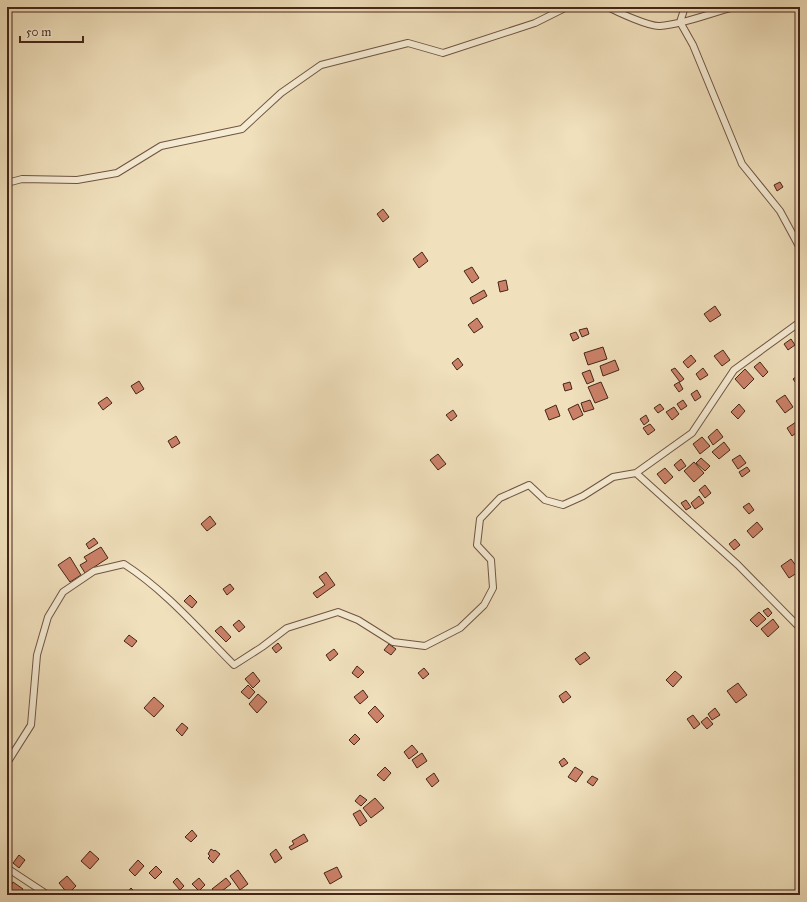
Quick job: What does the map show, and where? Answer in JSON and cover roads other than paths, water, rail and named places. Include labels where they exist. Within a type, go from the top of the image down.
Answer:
[{"type":"street","points":[[7,183],[22,179],[77,180],[117,174],[161,146],[242,129],[281,93],[321,65],[408,43],[443,53],[535,23],[567,7]]},
{"type":"street","points":[[608,7],[622,14],[658,26],[680,22],[734,7]]},
{"type":"street","points":[[685,7],[680,22],[693,45],[742,164],[780,211],[800,248]]},
{"type":"street","points":[[7,763],[31,725],[37,655],[48,617],[63,592],[94,571],[124,564],[143,576],[167,596],[234,665],[287,628],[338,612],[358,620],[394,642],[426,646],[460,628],[484,605],[493,588],[491,560],[477,545],[480,519],[500,498],[528,485],[545,500],[563,504],[583,496],[613,477],[636,473],[692,433],[734,370],[800,322]]},
{"type":"street","points":[[636,473],[738,565],[800,628]]},
{"type":"street","points":[[7,868],[48,895]]}]
